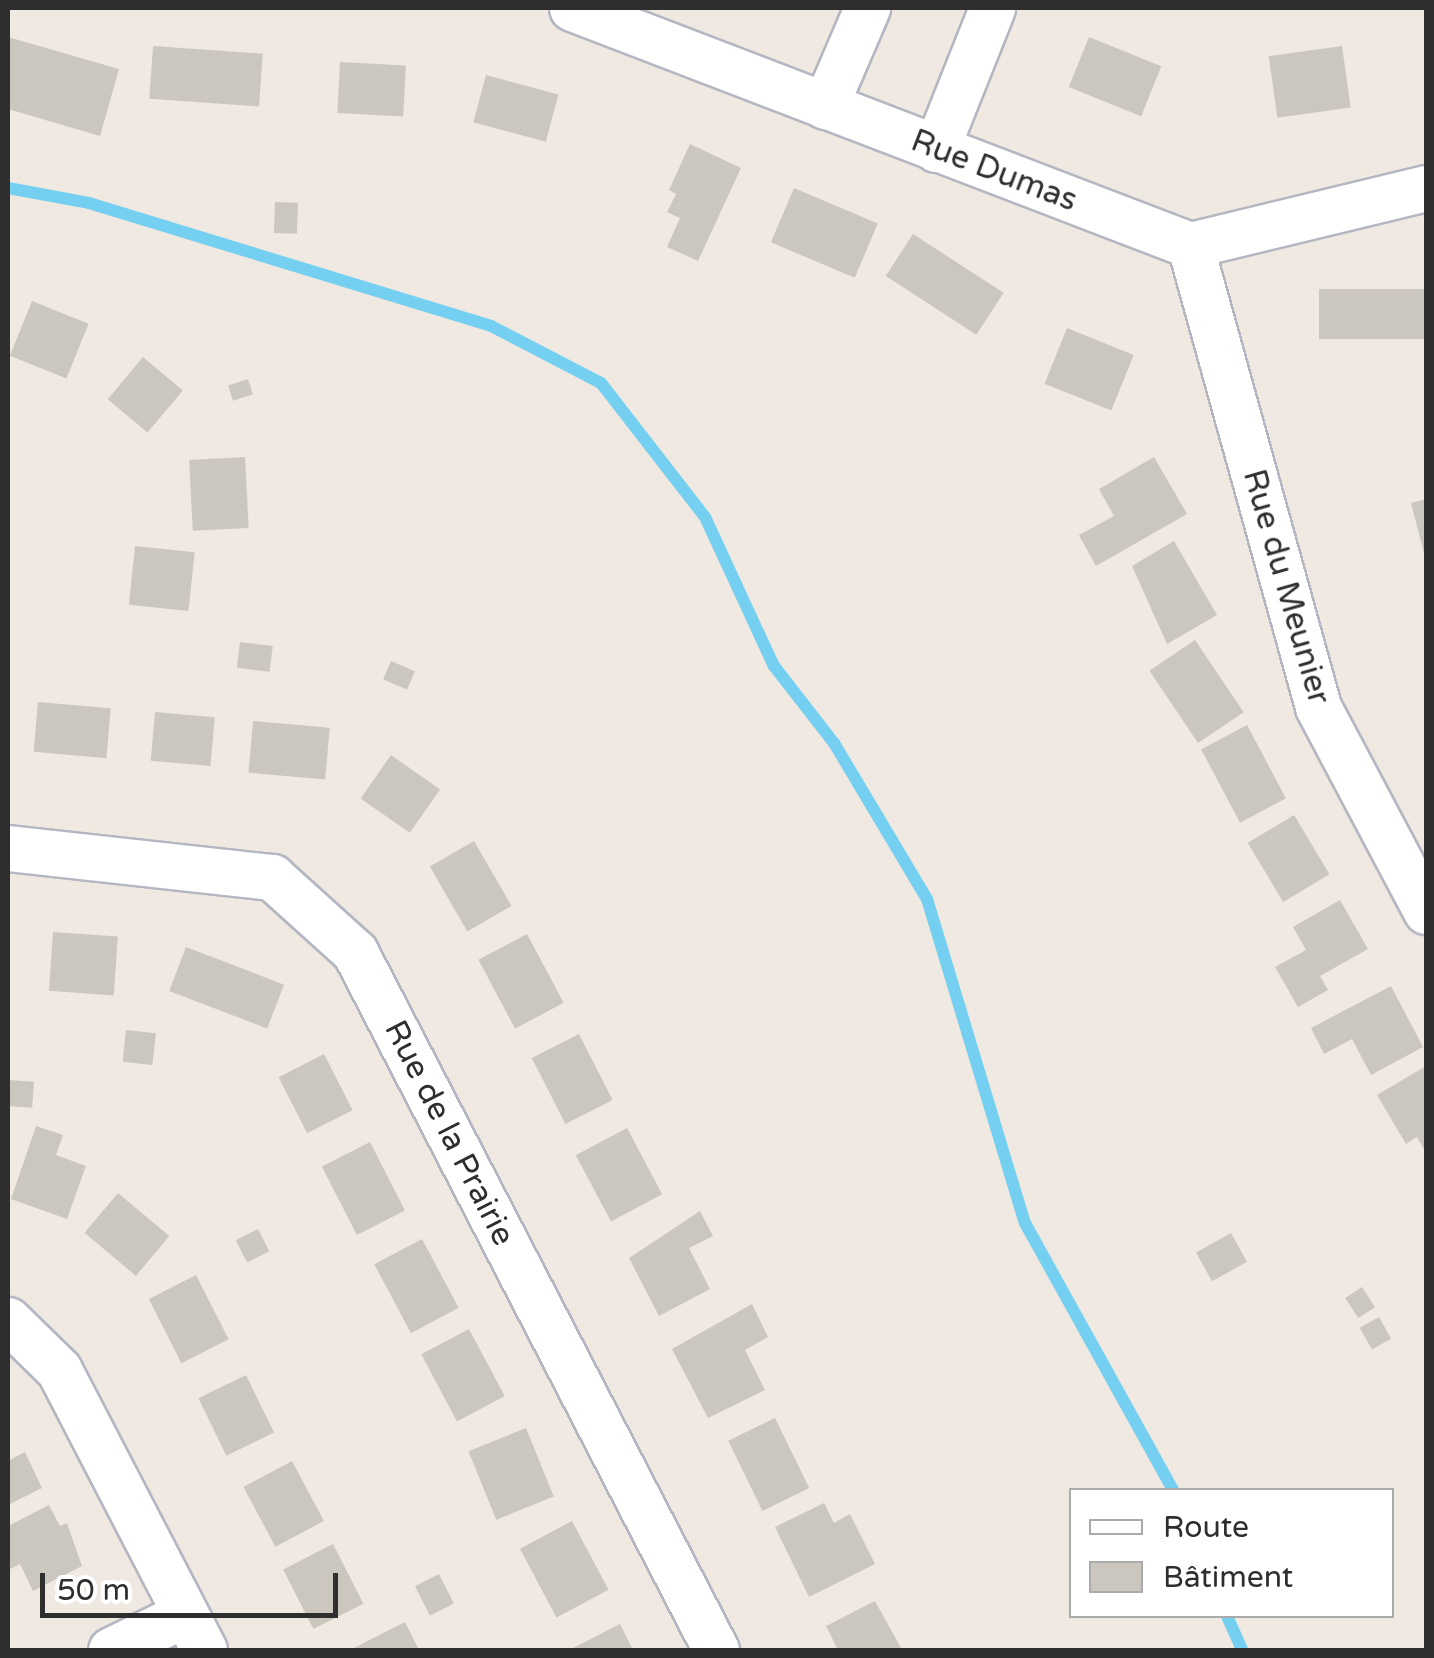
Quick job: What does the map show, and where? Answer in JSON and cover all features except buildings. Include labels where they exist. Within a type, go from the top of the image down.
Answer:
[{"type":"street","name":"Rue Dumas","points":[[572,8],[1190,245]]},
{"type":"street","points":[[825,106],[867,8]]},
{"type":"street","points":[[936,149],[992,8]]},
{"type":"street","points":[[1190,245],[1426,188]]},
{"type":"street","name":"Rue du Meunier","points":[[1190,245],[1318,707],[1426,911]]},
{"type":"street","name":"Rue de la Prairie","points":[[8,848],[272,877],[355,952],[716,1650]]},
{"type":"street","points":[[8,1320],[60,1370],[195,1632],[111,1650]]},
{"type":"waterway","points":[[8,188],[89,203],[491,326],[601,383],[705,517],[774,666],[834,743],[927,899],[1025,1223],[1172,1488]]},
{"type":"waterway","points":[[1228,1618],[1242,1650]]}]
